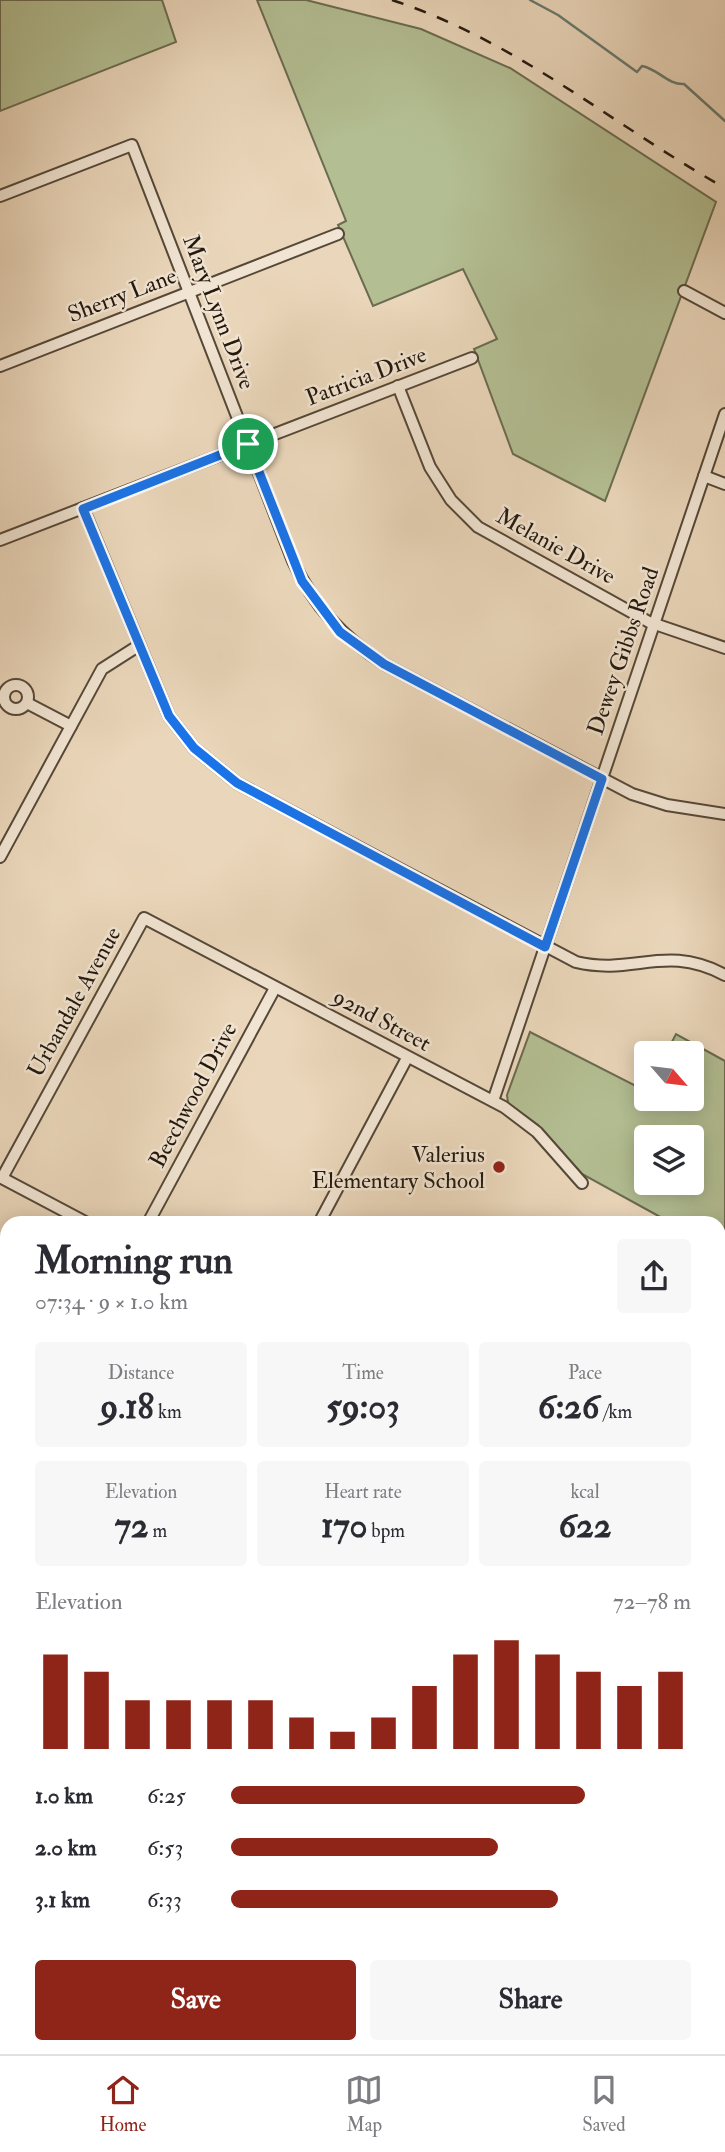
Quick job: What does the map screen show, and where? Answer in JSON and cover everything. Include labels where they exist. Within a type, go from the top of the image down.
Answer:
[{"type":"street","name":"Mary Lynn Drive","points":[[0,196],[132,145],[302,581],[340,632],[384,664],[632,794],[667,804],[725,814]]},
{"type":"street","name":"Sherry Lane","points":[[0,366],[338,234]]},
{"type":"street","points":[[684,290],[725,313]]},
{"type":"street","name":"Patricia Drive","points":[[0,541],[472,358]]},
{"type":"street","name":"Melanie Drive","points":[[398,386],[430,467],[464,514],[494,538],[654,624],[725,648]]},
{"type":"street","name":"Dewey Gibbs Road","points":[[493,1101],[725,414]]},
{"type":"street","points":[[704,476],[725,484]]},
{"type":"street","points":[[83,509],[169,716],[209,763],[237,783],[576,962],[595,967],[676,959],[698,963],[725,975]]},
{"type":"street","points":[[0,857],[102,669],[138,646]]},
{"type":"street","points":[[27,703],[71,726]]},
{"type":"street","name":"92nd Street","points":[[144,918],[493,1101],[537,1132],[582,1183]]},
{"type":"street","name":"Urbandale Avenue","points":[[1,1177],[144,918]]},
{"type":"street","name":"Beechwood Drive","points":[[152,1216],[275,988]]},
{"type":"street","points":[[323,1216],[407,1058]]},
{"type":"street","points":[[1,1177],[74,1216]]},
{"type":"green space","points":[[0,0],[162,0],[176,42],[0,111]]},
{"type":"green space","points":[[257,0],[306,0],[421,29],[510,68],[716,202],[605,501],[513,454],[474,349],[497,339],[463,269],[373,306],[338,225],[346,221]]},
{"type":"green space","points":[[530,1032],[634,1085],[634,1111],[704,1111],[704,1049],[725,1061],[725,1216],[659,1216],[582,1174],[538,1125],[508,1103],[507,1095]]},
{"type":"green space","points":[[676,1034],[689,1041],[672,1041]]},
{"type":"waterway","points":[[530,0],[558,15],[637,72],[642,66],[673,82],[684,84],[725,121]]},
{"type":"railway","points":[[392,0],[482,38],[523,61],[725,188]]},
{"type":"place","name":"Valerius Elementary School","points":[[499,1167]]},
{"type":"route","points":[[248,444],[302,581],[340,632],[384,664],[602,779],[545,947],[237,783],[209,763],[180,733],[169,716],[83,509],[248,444]]}]
